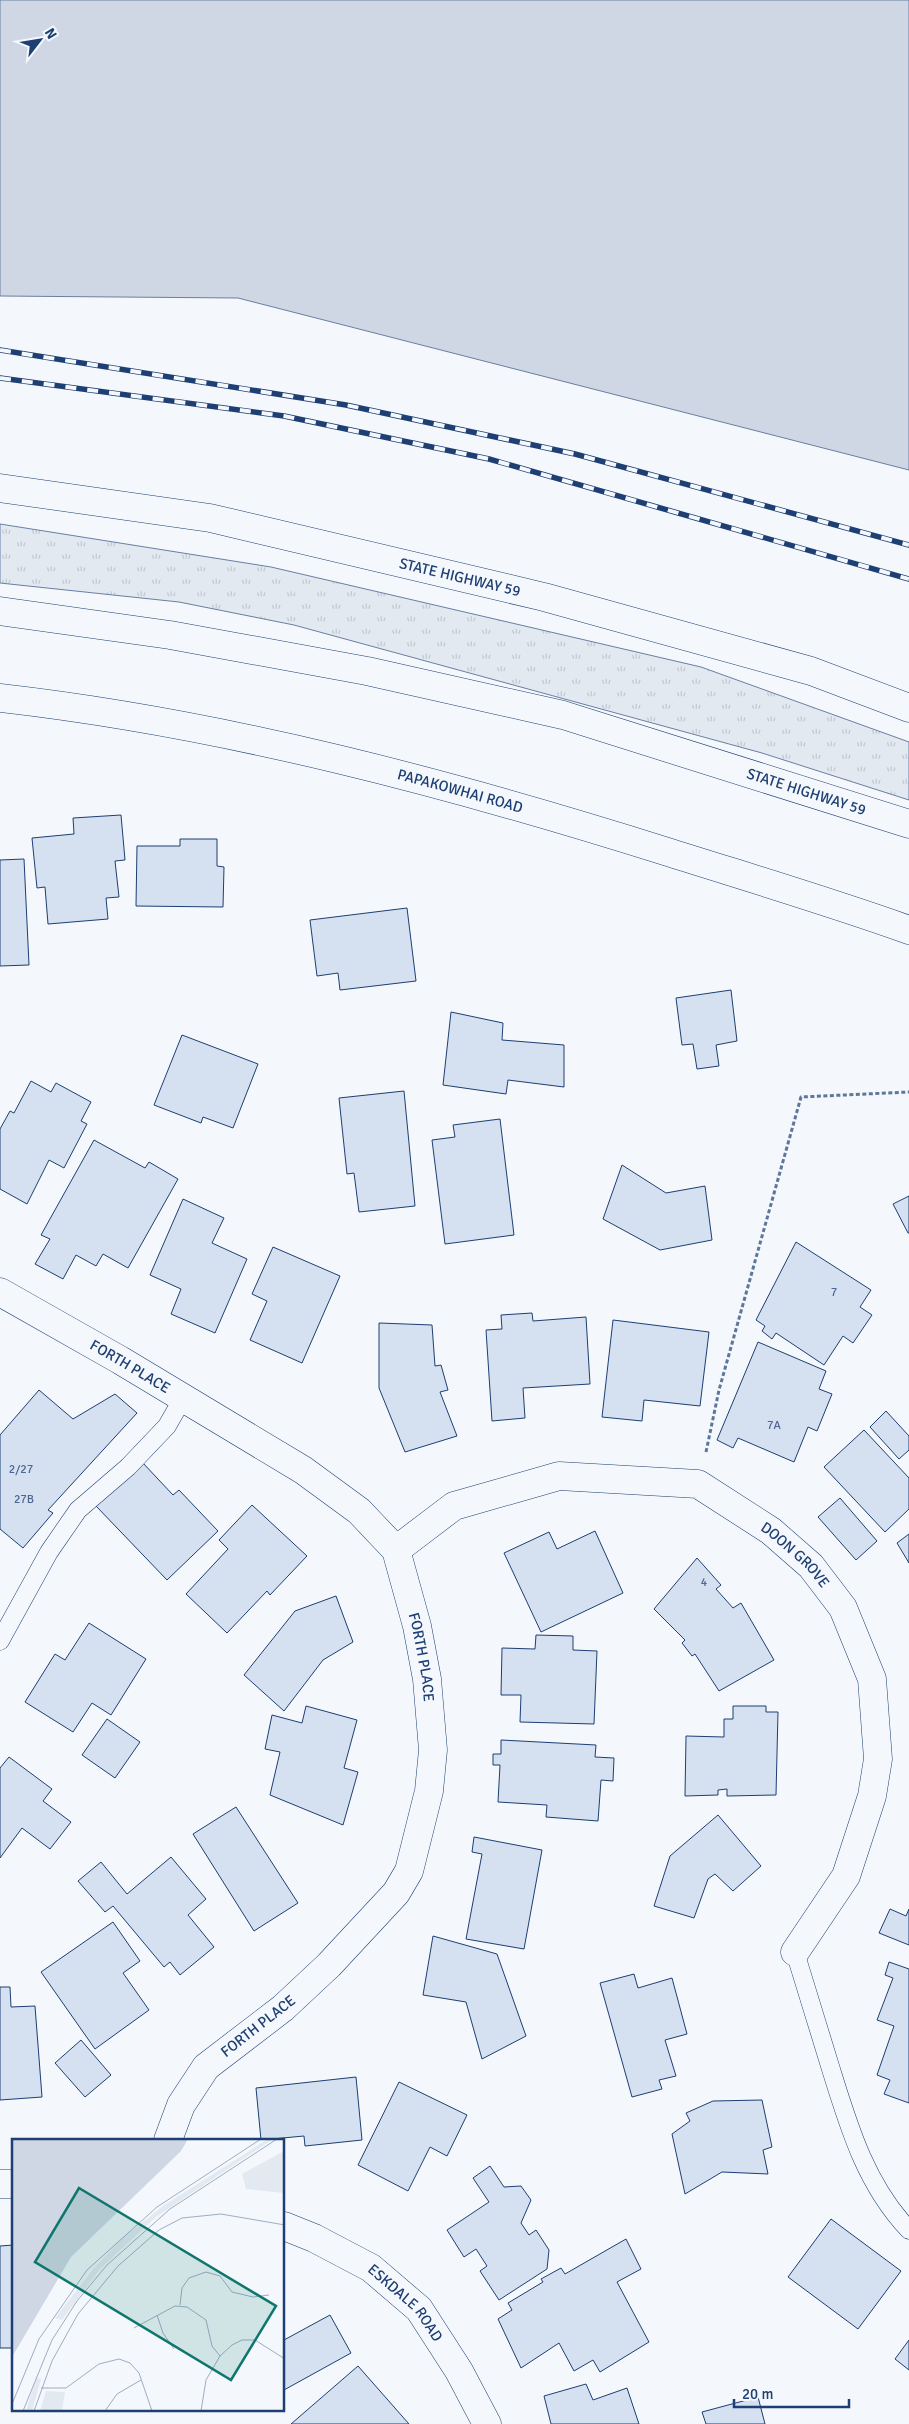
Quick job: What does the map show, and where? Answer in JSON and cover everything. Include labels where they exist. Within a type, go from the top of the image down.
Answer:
[{"type":"street","name":"STATE HIGHWAY 59","points":[[0,488],[210,518],[544,597],[811,672],[909,708]]},
{"type":"street","name":"STATE HIGHWAY 59","points":[[0,611],[170,634],[367,671],[563,715],[909,824]]},
{"type":"street","name":"PAPAKOWHAI ROAD","points":[[0,698],[51,704],[223,735],[416,778],[603,832],[862,913],[909,930]]},
{"type":"street","name":"FORTH PLACE","points":[[0,1292],[303,1470],[359,1511],[396,1550],[417,1626],[428,1679],[433,1750],[429,1791],[409,1870],[396,1893],[329,1965],[283,2008],[206,2067],[181,2105],[168,2139]]},
{"type":"street","name":"DOON GROVE","points":[[396,1550],[454,1506],[559,1476],[698,1484],[772,1532],[811,1566],[843,1608],[872,1679],[878,1759],[872,1796],[846,1876],[795,1952]]},
{"type":"street","name":"ESKDALE ROAD","points":[[285,2226],[314,2238],[371,2268],[418,2309],[460,2371],[486,2424]]},
{"type":"lane","points":[[0,1641],[49,1552],[78,1510],[128,1466],[167,1426],[183,1398]]},
{"type":"lane","points":[[795,1952],[847,2121],[867,2171],[881,2194],[909,2230]]},
{"type":"path","points":[[698,1484],[720,1390],[801,1097],[909,1092]]},
{"type":"green space","points":[[0,524],[271,567],[701,667],[909,742],[909,800],[762,753],[294,625],[179,602],[0,583]]},
{"type":"shaded area","points":[[0,0],[909,0],[909,470],[238,298],[0,296]]},
{"type":"building","points":[[121,815],[125,860],[115,861],[119,897],[106,898],[108,919],[48,924],[45,887],[37,888],[32,838],[74,834],[73,818]]},
{"type":"building","points":[[180,839],[217,839],[217,866],[224,867],[223,907],[136,906],[137,846],[180,846]]},
{"type":"building","points":[[24,859],[29,965],[0,966],[0,860]]},
{"type":"building","points":[[407,908],[416,981],[340,990],[338,973],[317,976],[310,920]]},
{"type":"building","points":[[731,990],[737,1041],[716,1045],[719,1066],[697,1069],[693,1044],[682,1045],[676,998]]},
{"type":"building","points":[[451,1012],[503,1023],[502,1040],[564,1045],[564,1087],[508,1080],[506,1094],[443,1085]]},
{"type":"building","points":[[182,1035],[258,1064],[233,1128],[203,1117],[201,1123],[154,1105]]},
{"type":"building","points":[[31,1081],[51,1092],[56,1083],[91,1102],[81,1121],[87,1124],[64,1168],[49,1160],[27,1204],[0,1189],[0,1129],[10,1111],[14,1113]]},
{"type":"building","points":[[404,1091],[415,1206],[359,1212],[354,1173],[347,1174],[339,1098]]},
{"type":"building","points":[[500,1119],[514,1235],[445,1244],[432,1140],[455,1137],[453,1125]]},
{"type":"building","points":[[94,1140],[145,1168],[149,1162],[178,1179],[128,1268],[103,1254],[96,1266],[76,1255],[63,1279],[35,1264],[50,1239],[41,1235]]},
{"type":"building","points":[[622,1165],[666,1193],[705,1186],[712,1240],[660,1250],[603,1219]]},
{"type":"building","points":[[909,1196],[909,1233],[908,1233],[893,1204]]},
{"type":"building","points":[[183,1199],[224,1218],[212,1243],[247,1259],[215,1333],[171,1314],[181,1289],[150,1275]]},
{"type":"building","points":[[796,1242],[871,1290],[860,1307],[872,1315],[853,1343],[843,1336],[824,1365],[776,1333],[772,1339],[762,1331],[765,1326],[756,1320]]},
{"type":"building","points":[[273,1247],[340,1276],[302,1363],[250,1340],[267,1301],[252,1294]]},
{"type":"building","points":[[532,1313],[533,1321],[586,1317],[590,1384],[523,1388],[525,1418],[492,1421],[486,1330],[502,1329],[501,1315]]},
{"type":"building","points":[[613,1320],[709,1332],[700,1406],[644,1400],[642,1421],[602,1417]]},
{"type":"building","points":[[379,1323],[432,1325],[435,1366],[441,1365],[448,1390],[440,1392],[457,1436],[405,1452],[379,1388]]},
{"type":"building","points":[[758,1342],[826,1371],[819,1389],[832,1394],[817,1431],[808,1427],[794,1462],[738,1438],[733,1448],[717,1440]]},
{"type":"building","points":[[39,1390],[73,1419],[115,1394],[137,1413],[48,1510],[53,1513],[23,1548],[0,1529],[0,1435]]},
{"type":"building","points":[[886,1411],[909,1436],[909,1450],[899,1459],[870,1427]]},
{"type":"building","points":[[864,1430],[909,1478],[909,1509],[885,1532],[824,1467]]},
{"type":"building","points":[[142,1462],[173,1495],[179,1490],[218,1531],[167,1580],[96,1506]]},
{"type":"building","points":[[840,1498],[877,1541],[856,1560],[818,1517]]},
{"type":"building","points":[[252,1505],[307,1556],[270,1595],[267,1591],[227,1633],[186,1594],[228,1549],[219,1540]]},
{"type":"building","points":[[595,1531],[623,1593],[541,1632],[504,1553],[549,1532],[557,1549]]},
{"type":"building","points":[[909,1534],[909,1563],[897,1543]]},
{"type":"building","points":[[697,1558],[721,1585],[716,1589],[733,1608],[741,1603],[774,1660],[719,1691],[695,1654],[692,1656],[682,1643],[685,1640],[654,1609]]},
{"type":"building","points":[[336,1596],[353,1642],[323,1660],[284,1711],[244,1675],[295,1611]]},
{"type":"building","points":[[89,1623],[146,1659],[111,1715],[92,1703],[73,1732],[25,1702],[55,1654],[65,1660]]},
{"type":"building","points":[[536,1635],[573,1636],[573,1650],[597,1651],[594,1724],[520,1722],[521,1695],[501,1695],[502,1648],[535,1649]]},
{"type":"building","points":[[306,1706],[357,1720],[344,1768],[358,1772],[343,1825],[270,1795],[280,1752],[265,1749],[272,1715],[302,1723]]},
{"type":"building","points":[[733,1706],[766,1706],[766,1712],[778,1712],[776,1795],[727,1796],[727,1789],[718,1790],[718,1795],[685,1796],[686,1736],[724,1737],[724,1719],[733,1719]]},
{"type":"building","points":[[107,1719],[140,1742],[115,1778],[82,1755]]},
{"type":"building","points":[[501,1740],[596,1745],[595,1757],[614,1758],[613,1781],[601,1780],[598,1821],[546,1817],[547,1805],[498,1802],[500,1765],[493,1765],[493,1754],[501,1754]]},
{"type":"building","points":[[9,1757],[52,1789],[43,1801],[71,1822],[50,1849],[22,1828],[0,1858],[0,1768]]},
{"type":"building","points":[[236,1807],[298,1903],[254,1931],[193,1834]]},
{"type":"building","points":[[718,1815],[761,1866],[733,1891],[715,1874],[708,1879],[694,1918],[654,1906],[670,1856]]},
{"type":"building","points":[[474,1837],[542,1850],[524,1949],[466,1939],[482,1854],[472,1852]]},
{"type":"building","points":[[171,1857],[206,1899],[188,1915],[214,1947],[180,1975],[170,1962],[164,1967],[113,1906],[105,1912],[78,1881],[101,1862],[127,1894]]},
{"type":"building","points":[[890,1909],[906,1916],[909,1909],[909,1945],[879,1933]]},
{"type":"building","points":[[113,1922],[140,1961],[123,1973],[149,2010],[95,2049],[41,1972]]},
{"type":"building","points":[[433,1936],[497,1954],[526,2036],[482,2059],[466,2002],[423,1995]]},
{"type":"building","points":[[889,1962],[909,1969],[909,2103],[884,2094],[890,2080],[877,2075],[894,2026],[877,2020],[893,1978],[885,1975]]},
{"type":"building","points":[[634,1974],[638,1988],[672,1978],[687,2034],[665,2040],[676,2076],[659,2080],[662,2089],[632,2097],[600,1983]]},
{"type":"building","points":[[0,1987],[10,1987],[11,2007],[35,2006],[42,2097],[0,2100]]},
{"type":"building","points":[[81,2040],[111,2075],[85,2097],[55,2063]]},
{"type":"building","points":[[356,2077],[362,2140],[305,2146],[304,2136],[261,2139],[256,2088]]},
{"type":"building","points":[[399,2082],[467,2115],[447,2156],[430,2147],[408,2191],[358,2165]]},
{"type":"building","points":[[762,2100],[772,2147],[763,2150],[768,2174],[722,2172],[685,2194],[672,2134],[690,2121],[686,2113],[713,2101]]},
{"type":"building","points":[[490,2166],[504,2187],[521,2186],[531,2200],[521,2223],[529,2235],[536,2230],[549,2250],[547,2269],[499,2300],[480,2271],[487,2266],[476,2249],[464,2257],[447,2230],[489,2202],[473,2178]]},
{"type":"building","points":[[831,2219],[901,2271],[858,2329],[788,2277]]},
{"type":"building","points":[[626,2239],[641,2269],[617,2282],[649,2342],[600,2372],[593,2360],[574,2371],[559,2343],[521,2368],[498,2319],[512,2310],[508,2303],[543,2282],[541,2279],[561,2268],[565,2274]]},
{"type":"building","points":[[12,2245],[12,2348],[0,2348],[0,2246]]},
{"type":"building","points":[[330,2315],[351,2353],[285,2389],[285,2339]]},
{"type":"building","points":[[909,2340],[909,2370],[895,2359]]},
{"type":"building","points":[[358,2366],[409,2424],[291,2424]]},
{"type":"building","points":[[586,2384],[593,2400],[627,2388],[639,2424],[551,2424],[544,2396]]},
{"type":"building","points":[[758,2397],[765,2424],[706,2424],[702,2412]]},
{"type":"railway","points":[[0,350],[346,405],[575,454],[909,545]]},
{"type":"railway","points":[[0,378],[284,416],[489,459],[909,579]]}]
